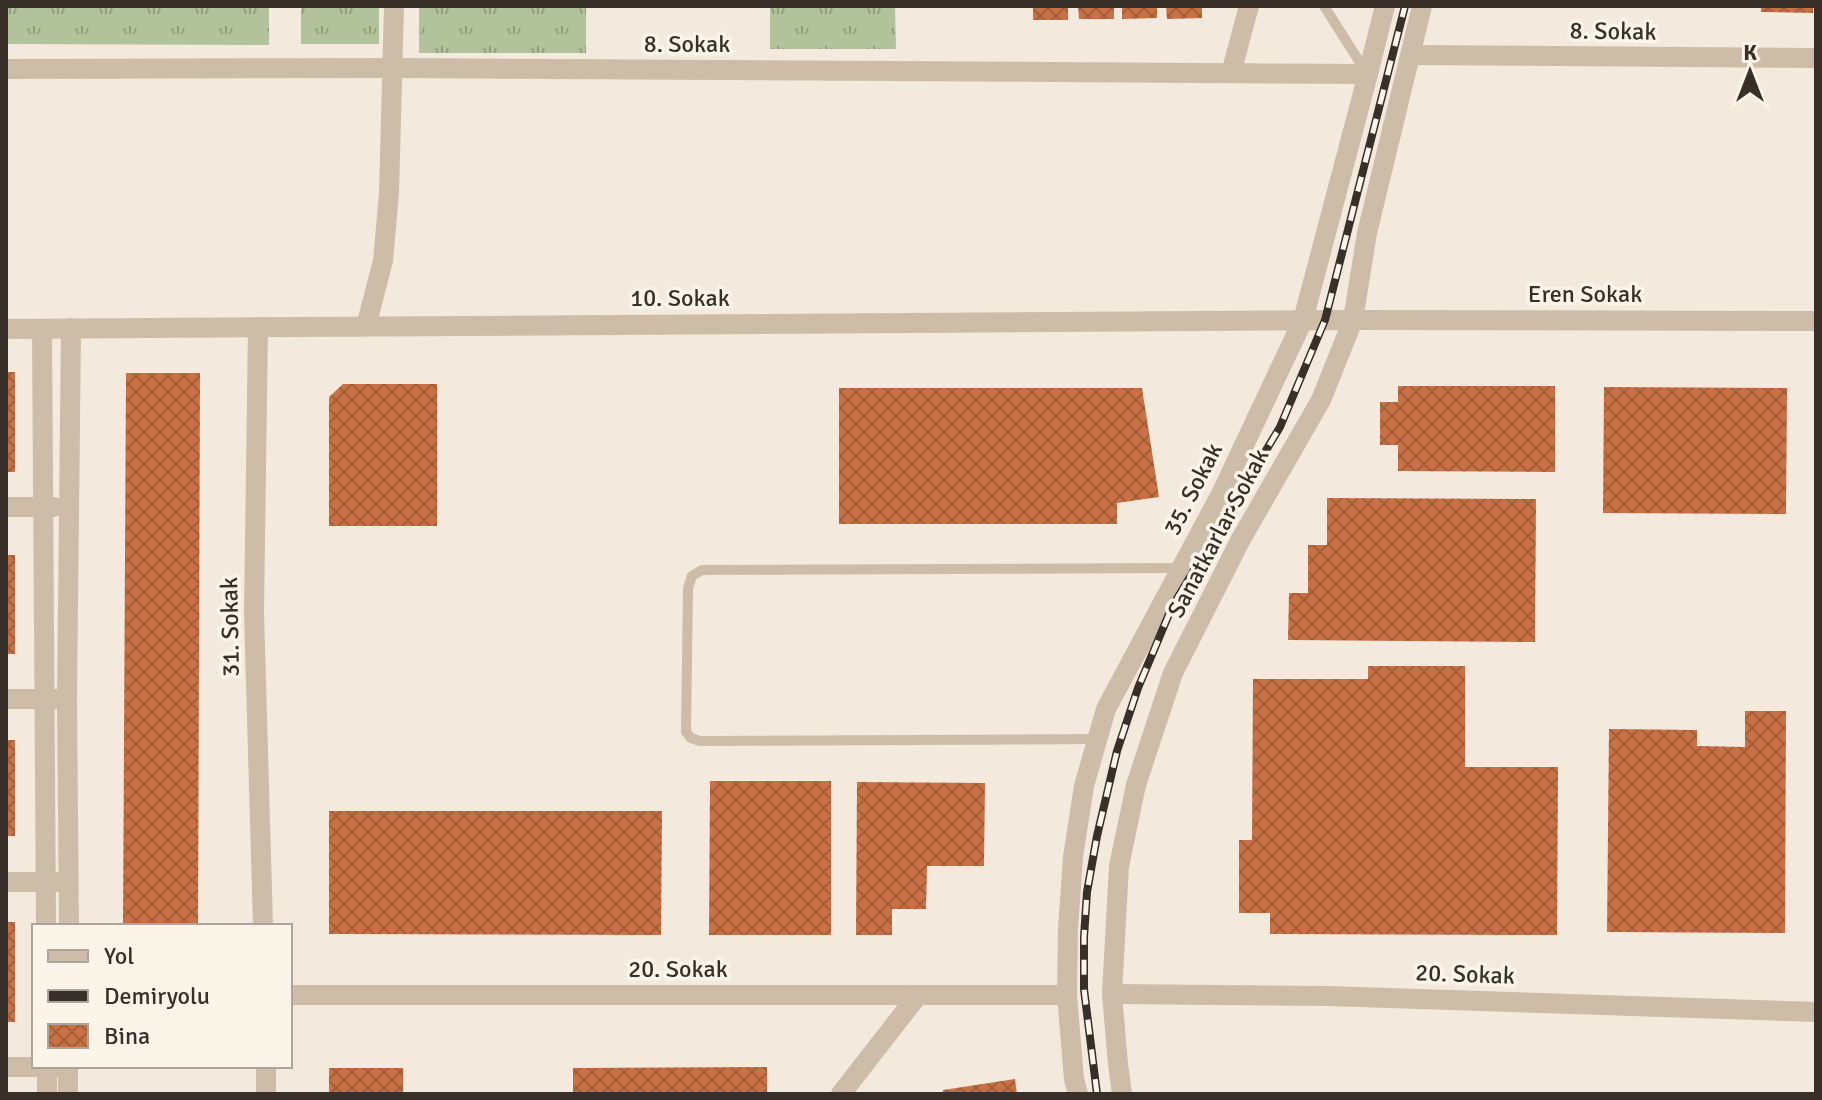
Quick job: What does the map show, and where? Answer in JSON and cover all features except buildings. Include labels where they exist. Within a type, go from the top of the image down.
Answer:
[{"type":"street","points":[[366,326],[383,261],[389,193],[394,6]]},
{"type":"street","points":[[1231,73],[1249,6]]},
{"type":"street","name":"35. Sokak","points":[[1078,1094],[1067,995],[1068,929],[1073,857],[1084,786],[1106,709],[1221,494],[1303,320],[1385,6]]},
{"type":"street","name":"Sanatkarlar Sokak","points":[[1122,1094],[1112,994],[1119,866],[1136,785],[1173,673],[1241,539],[1321,400],[1353,320],[1367,233],[1422,6]]},
{"type":"street","name":"8. Sokak","points":[[1410,55],[1816,58]]},
{"type":"street","name":"8. Sokak","points":[[6,69],[393,68],[1368,74]]},
{"type":"street","name":"10. Sokak","points":[[6,329],[1353,320]]},
{"type":"street","name":"Eren Sokak","points":[[1353,320],[1816,321]]},
{"type":"street","name":"31. Sokak","points":[[258,327],[254,612],[263,924]]},
{"type":"street","points":[[69,924],[67,700],[71,328]]},
{"type":"street","points":[[42,329],[46,924]]},
{"type":"street","points":[[6,507],[69,507]]},
{"type":"street","points":[[6,699],[67,700]]},
{"type":"street","points":[[6,882],[69,882]]},
{"type":"street","name":"20. Sokak","points":[[1112,994],[1328,996],[1816,1012]]},
{"type":"street","name":"20. Sokak","points":[[292,995],[1067,995]]},
{"type":"street","points":[[841,1094],[918,995]]},
{"type":"street","points":[[6,1067],[32,1067]]},
{"type":"street","points":[[47,1094],[58,1068]]},
{"type":"street","points":[[58,1068],[68,1094]]},
{"type":"street","points":[[266,1068],[266,1094]]},
{"type":"lane","points":[[1324,6],[1368,74]]},
{"type":"lane","points":[[1098,739],[700,741],[691,738],[686,732],[688,588],[692,576],[702,570],[1182,568]]},
{"type":"green space","points":[[6,6],[269,6],[269,45],[6,44]]},
{"type":"green space","points":[[301,6],[379,6],[379,44],[301,44]]},
{"type":"green space","points":[[419,6],[586,6],[586,53],[419,53]]},
{"type":"green space","points":[[770,6],[895,6],[896,49],[770,49]]},
{"type":"railway","points":[[1097,1094],[1084,989],[1084,937],[1087,892],[1117,751],[1138,688],[1172,607],[1280,427],[1325,320],[1405,6]]}]
